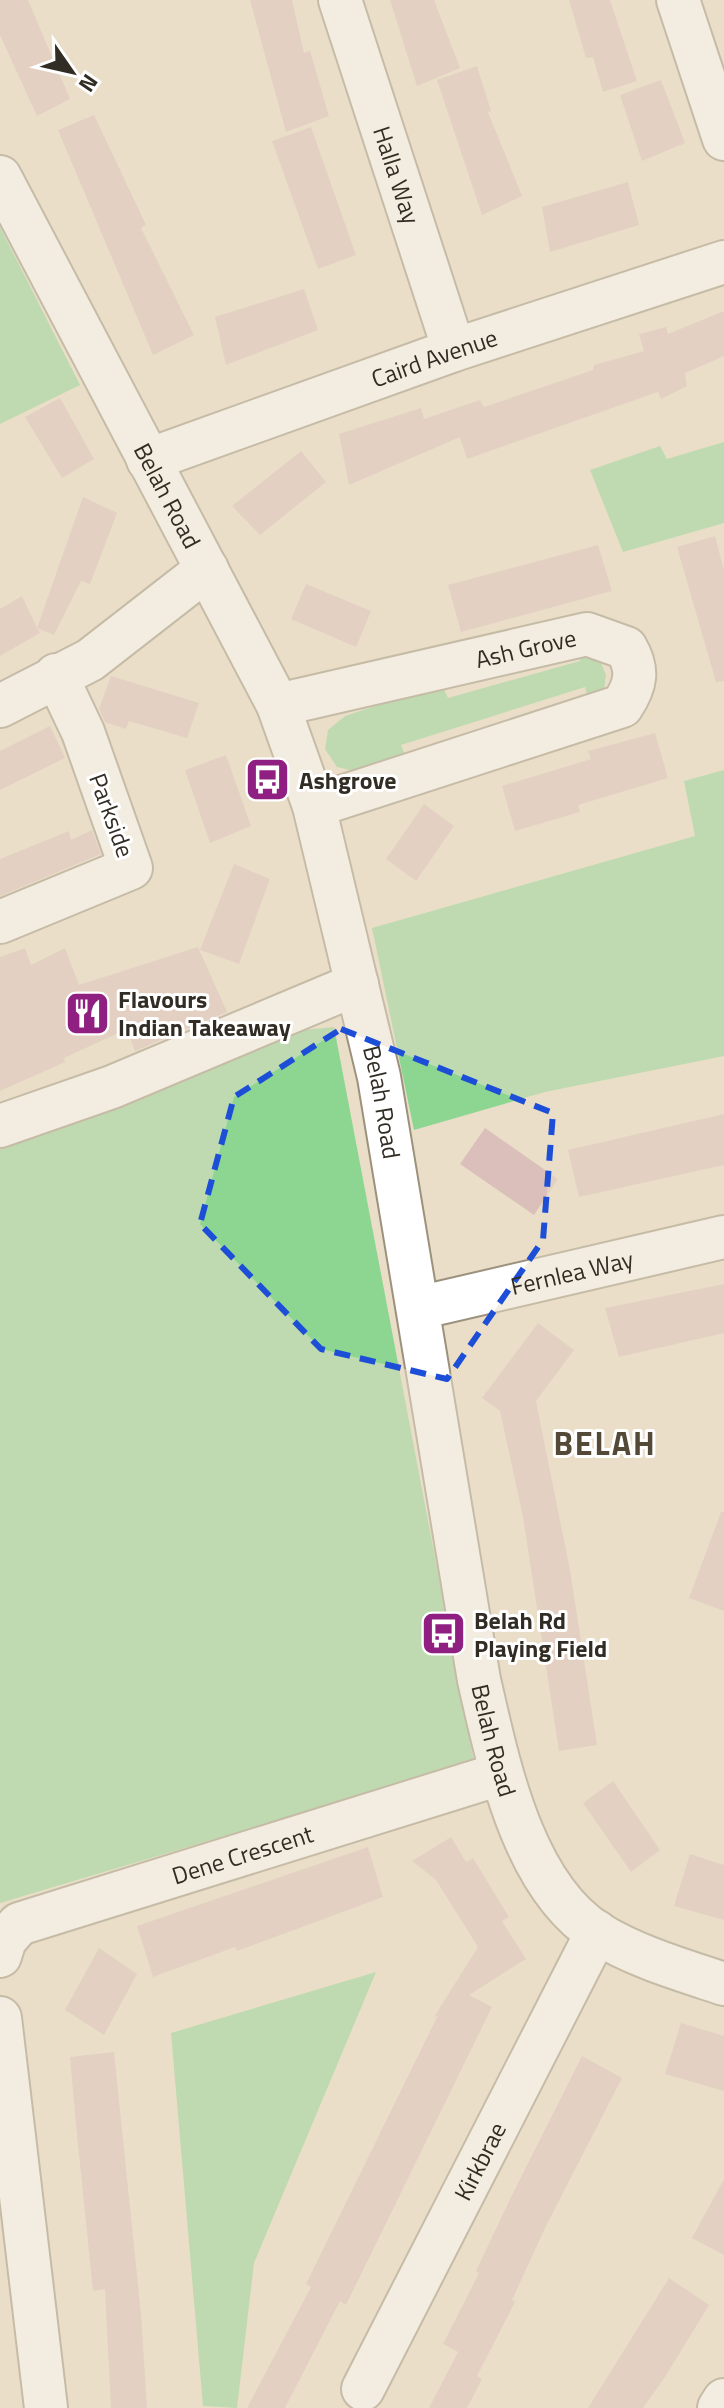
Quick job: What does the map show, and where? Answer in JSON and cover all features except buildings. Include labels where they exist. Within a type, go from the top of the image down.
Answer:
[{"type":"street","name":"Halla Way","points":[[340,0],[454,350]]},
{"type":"street","points":[[678,0],[724,139]]},
{"type":"street","name":"Belah Road","points":[[0,177],[278,705],[314,806],[379,1077],[479,1680],[500,1774],[518,1825],[538,1864],[563,1898],[597,1932],[632,1951],[724,1984]]},
{"type":"street","name":"Caird Avenue","points":[[148,460],[454,350],[724,262]]},
{"type":"street","points":[[0,706],[90,660],[207,569]]},
{"type":"street","name":"Ash Grove","points":[[278,705],[587,634],[626,648],[634,662],[636,679],[622,706],[314,806]]},
{"type":"street","name":"Parkside","points":[[0,922],[131,868],[83,732],[56,675]]},
{"type":"street","points":[[0,1126],[112,1087],[357,984]]},
{"type":"street","name":"Fernlea Way","points":[[418,1308],[724,1237]]},
{"type":"street","name":"Dene Crescent","points":[[0,1956],[5,1940],[19,1924],[500,1774]]},
{"type":"street","name":"Kirkbrae","points":[[363,2389],[597,1932]]},
{"type":"street","points":[[0,2018],[46,2408]]},
{"type":"street","points":[[719,2408],[724,2400]]},
{"type":"highlighted area","points":[[341,1029],[553,1113],[543,1240],[447,1379],[321,1349],[200,1224],[234,1097]]},
{"type":"green space","points":[[0,227],[80,385],[0,424]]},
{"type":"green space","points":[[724,442],[724,523],[623,552],[590,470],[660,446],[667,459]]},
{"type":"green space","points":[[578,649],[600,660],[606,675],[604,690],[589,702],[585,687],[401,745],[406,757],[358,772],[337,767],[325,749],[328,730],[345,716],[442,684],[448,698],[580,661]]},
{"type":"green space","points":[[724,770],[724,1056],[545,1092],[414,1130],[372,928],[695,836],[684,781]]},
{"type":"green space","points":[[334,1027],[474,1762],[0,1903],[0,1136],[281,1032]]},
{"type":"green space","points":[[376,1972],[254,2263],[237,2408],[203,2406],[171,2033]]},
{"type":"place","name":"Ashgrove","points":[[268,780]]},
{"type":"place","name":"Flavours Indian Takeaway","points":[[87,1013]]},
{"type":"place","name":"Belah Rd Playing Field","points":[[443,1634]]},
{"type":"district","name":"BELAH","points":[[605,1443]]}]
